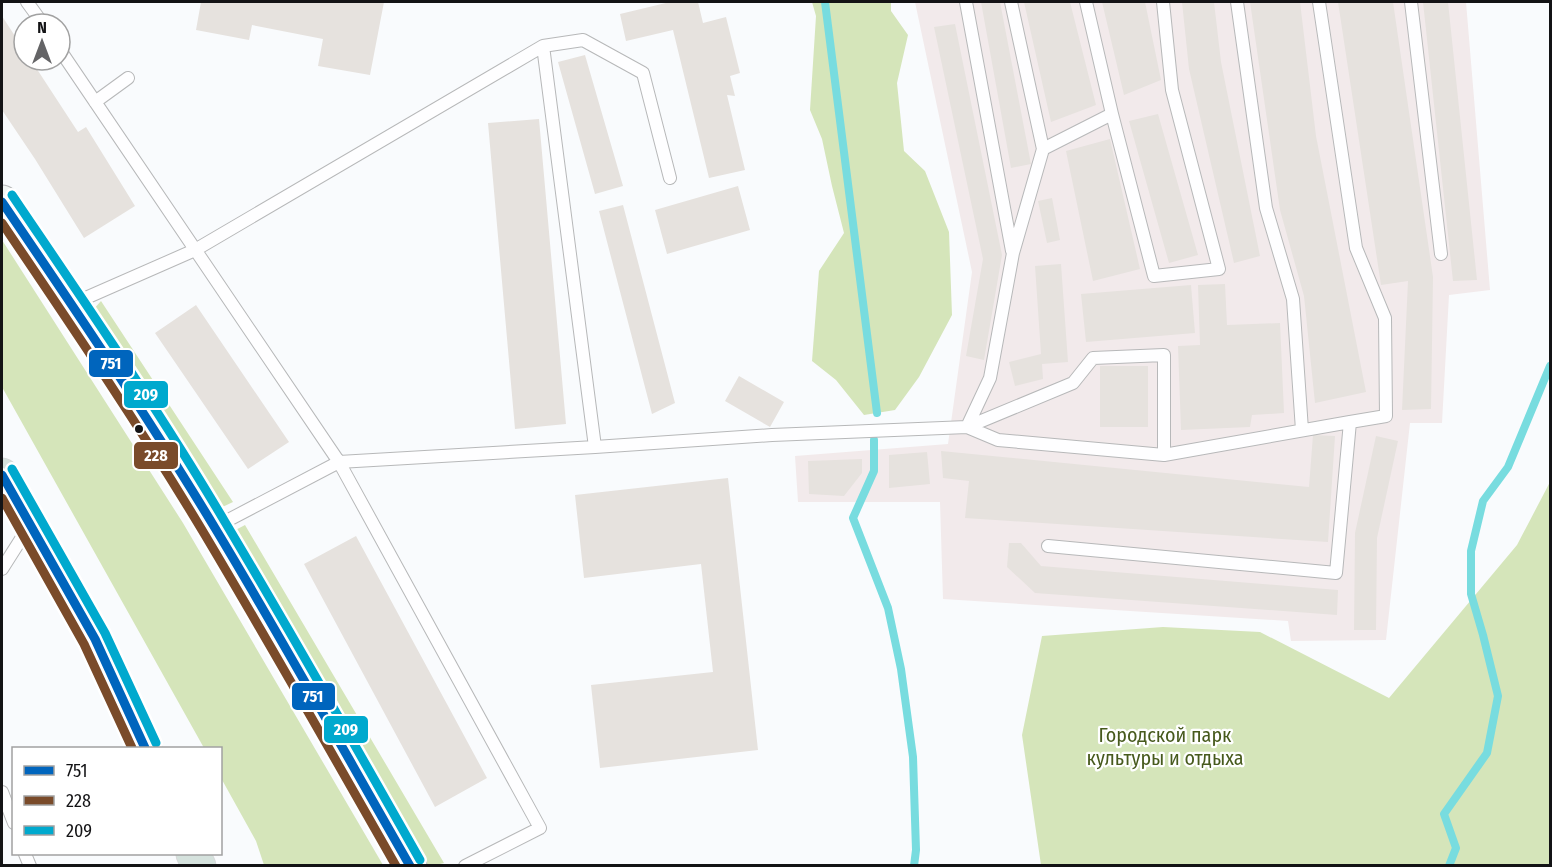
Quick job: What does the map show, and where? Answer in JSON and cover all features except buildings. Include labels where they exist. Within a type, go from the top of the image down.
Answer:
[{"type":"highway","points":[[2,475],[95,639],[145,747]]},
{"type":"main road","points":[[2,202],[72,304],[214,528],[410,866]]},
{"type":"lane","points":[[966,2],[1013,253]]},
{"type":"lane","points":[[967,427],[990,378],[1013,253],[1043,149],[1011,2]]},
{"type":"lane","points":[[1086,2],[1154,276],[1219,269],[1172,90],[1163,2]]},
{"type":"lane","points":[[1237,2],[1266,208],[1293,299],[1302,430]]},
{"type":"lane","points":[[967,427],[998,441],[1164,455],[1386,416],[1385,318],[1356,248],[1319,2]]},
{"type":"lane","points":[[1411,2],[1441,254]]},
{"type":"lane","points":[[72,304],[195,250],[543,46],[583,40],[643,73],[670,178]]},
{"type":"lane","points":[[543,46],[595,447]]},
{"type":"lane","points":[[72,68],[339,462],[540,828],[465,866]]},
{"type":"lane","points":[[95,102],[128,78]]},
{"type":"lane","points":[[1043,149],[1112,114]]},
{"type":"lane","points":[[214,528],[339,462],[772,435],[967,427],[1073,383],[1093,358],[1164,355],[1164,455]]},
{"type":"lane","points":[[1048,546],[1336,573],[1350,422]]},
{"type":"lane","points":[[2,568],[30,525]]},
{"type":"lane","points":[[2,792],[12,818]]},
{"type":"shaded area","points":[[915,2],[1466,2],[1490,290],[1449,295],[1442,423],[1410,423],[1386,640],[1291,641],[1288,621],[943,599],[940,502],[798,502],[795,456],[948,444],[972,272]]},
{"type":"green space","points":[[812,2],[891,2],[891,11],[908,35],[897,83],[904,151],[925,171],[949,232],[952,315],[919,377],[895,410],[864,415],[836,380],[812,361],[819,271],[844,233],[822,139],[810,110],[816,16]]},
{"type":"green space","points":[[2,240],[183,523],[383,865],[264,865],[256,841],[222,780],[222,747],[203,747],[2,387]]},
{"type":"green space","points":[[101,301],[233,502],[214,511],[92,311]]},
{"type":"green space","name":"Городской парк культуры и отдыха","points":[[1550,482],[1550,865],[1041,865],[1022,735],[1042,636],[1163,627],[1260,632],[1389,698],[1517,545]]},
{"type":"green space","points":[[245,525],[444,863],[424,865],[226,535]]},
{"type":"waterway","points":[[825,2],[877,413]]},
{"type":"waterway","points":[[1449,866],[1456,848],[1444,814],[1487,753],[1498,696],[1471,594],[1471,551],[1483,501],[1508,467],[1550,366]]},
{"type":"waterway","points":[[874,440],[874,471],[853,518],[888,608],[901,669],[913,757],[916,850],[914,866]]},
{"type":"transit line","name":"209","points":[[12,195],[200,480],[420,860]]},
{"type":"transit line","name":"751","points":[[2,202],[190,487],[265,612],[410,866]]},
{"type":"transit line","name":"228","points":[[2,223],[181,495],[396,866]]},
{"type":"transit line","name":"209","points":[[12,469],[105,633],[156,743]]},
{"type":"transit line","name":"751","points":[[2,475],[95,639],[145,747]]},
{"type":"transit line","name":"228","points":[[2,498],[84,644],[132,747]]}]
